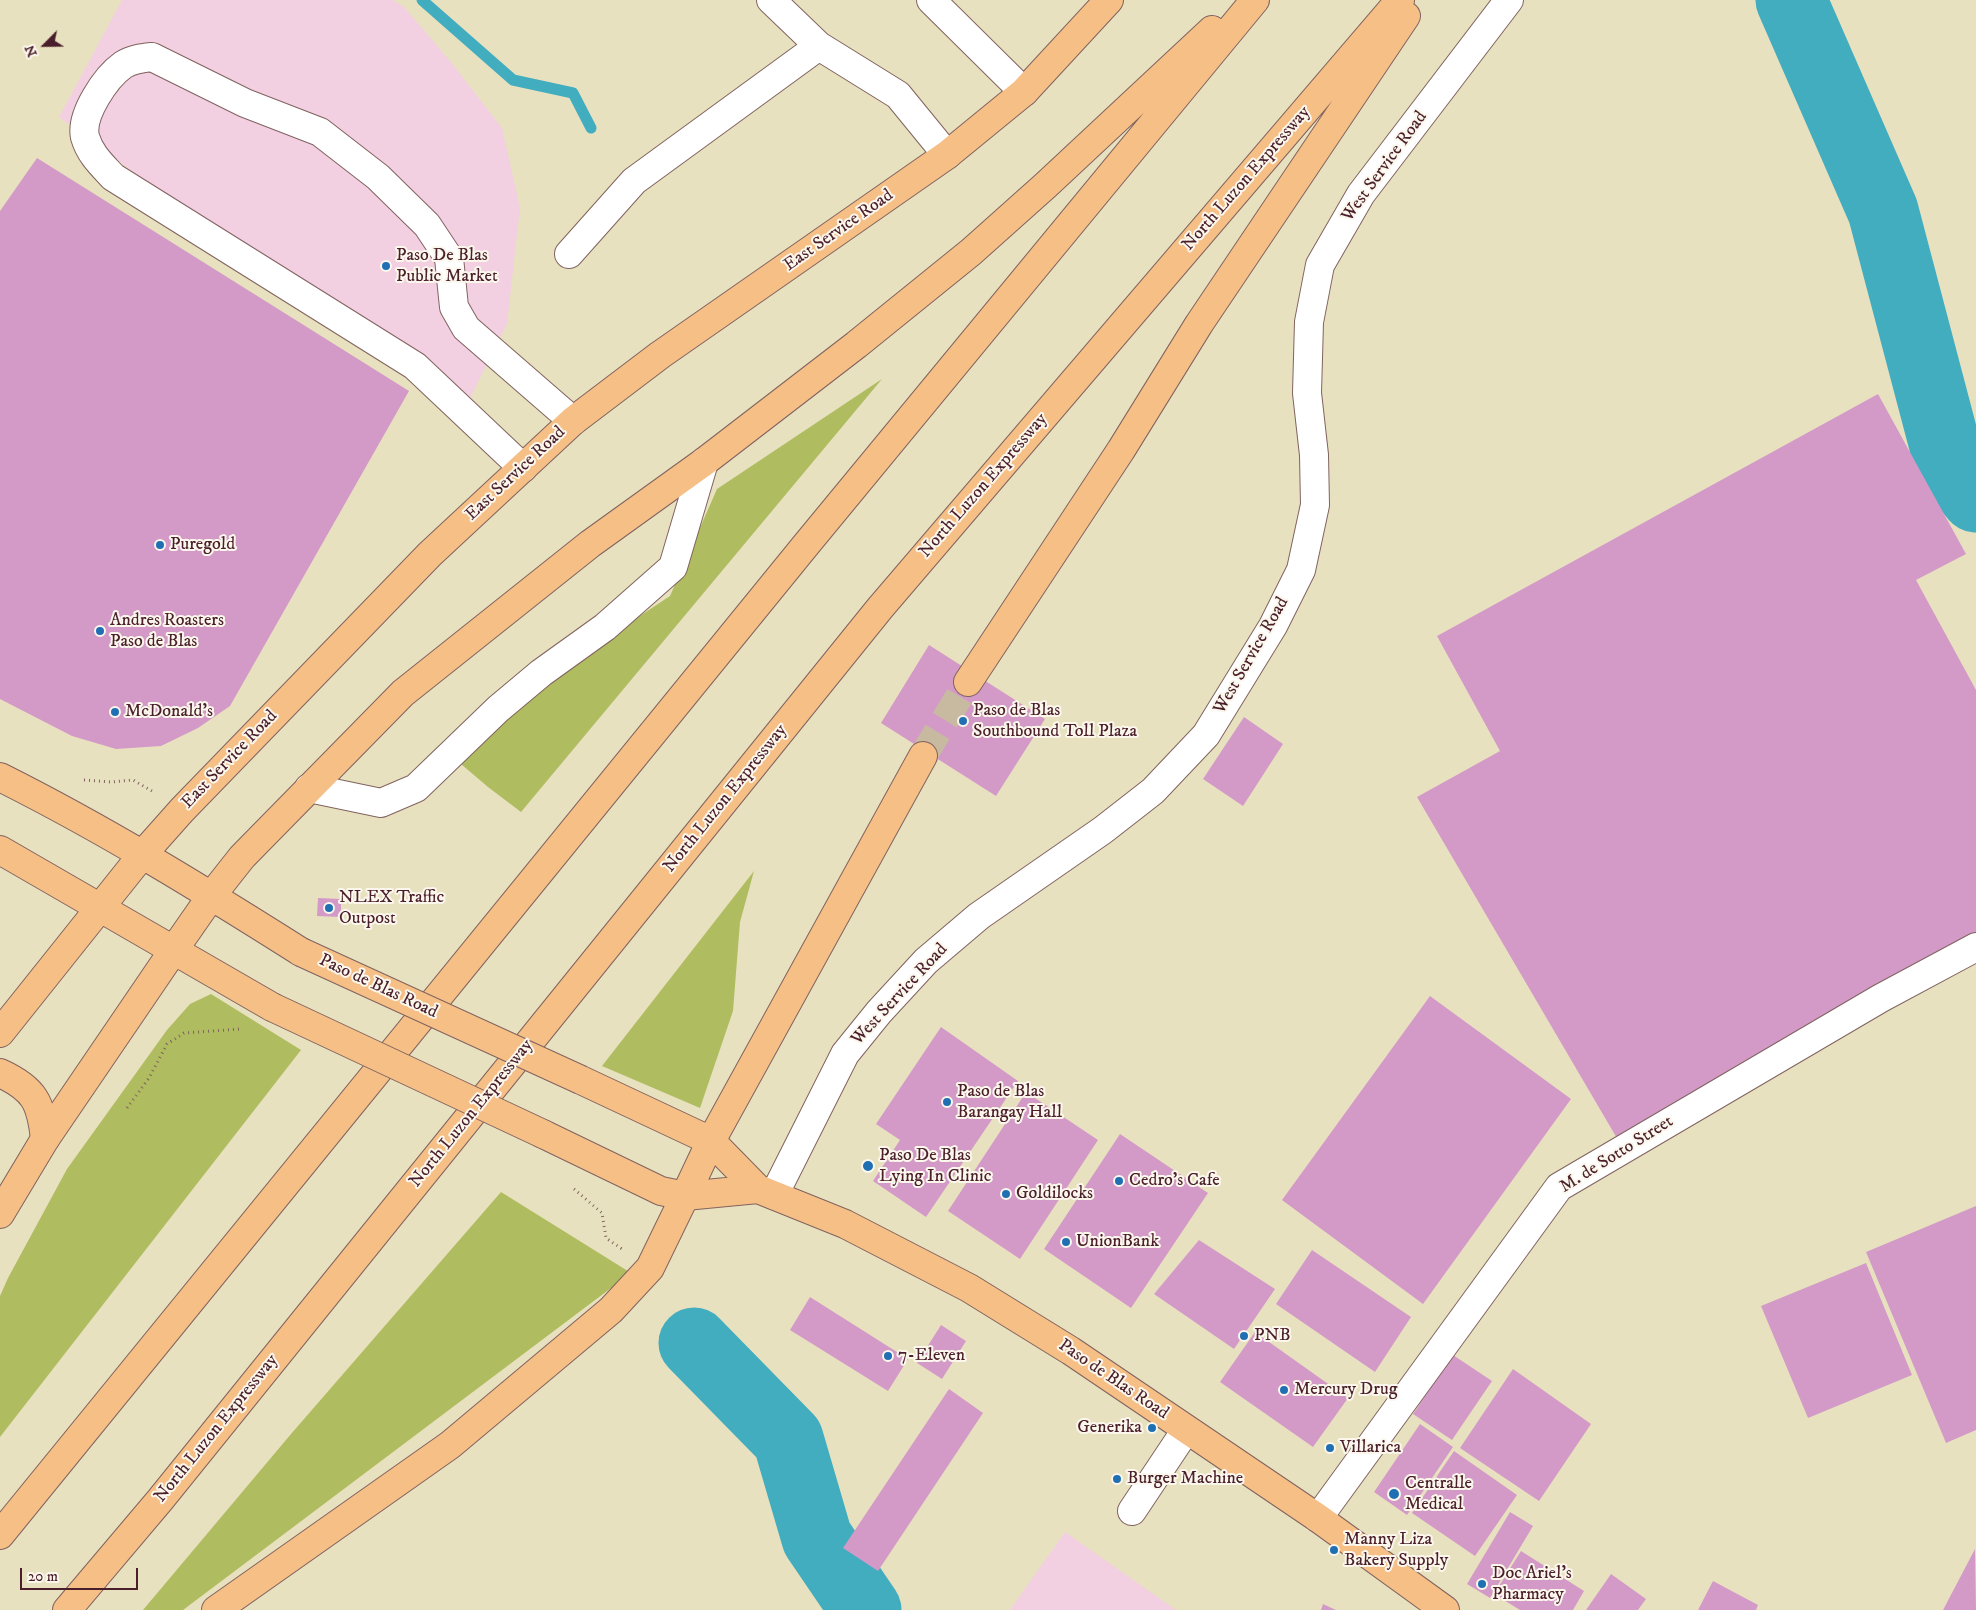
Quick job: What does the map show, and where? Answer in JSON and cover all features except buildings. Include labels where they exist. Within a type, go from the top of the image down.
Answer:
[{"type":"main road","name":"East Service Road","points":[[0,1033],[142,855],[182,810],[430,554],[573,421],[660,355],[947,155],[1024,92],[1109,0]]},
{"type":"main road","points":[[0,1214],[45,1139],[173,951],[242,857],[403,693],[590,544],[704,462],[856,345],[971,252],[1046,185],[1244,0]]},
{"type":"main road","points":[[0,1535],[811,539],[1255,0]]},
{"type":"main road","name":"North Luzon Expressway","points":[[68,1610],[160,1500],[880,608],[1400,0]]},
{"type":"main road","points":[[968,682],[1121,450],[1199,324],[1417,0]]},
{"type":"main road","points":[[216,1610],[450,1445],[611,1310],[650,1268],[711,1141],[923,756]]},
{"type":"main road","name":"Paso de Blas Road","points":[[0,777],[45,799],[142,855],[301,952],[711,1141],[766,1192],[845,1224],[969,1288],[1071,1351],[1318,1518],[1445,1610]]},
{"type":"main road","name":"Paso de Blas Road","points":[[0,850],[272,1007],[661,1191],[685,1196],[766,1192]]},
{"type":"main road","points":[[0,1073],[26,1087],[42,1111],[45,1139]]},
{"type":"street","points":[[771,0],[820,46],[898,95],[947,155]]},
{"type":"street","points":[[931,0],[1024,92]]},
{"type":"street","name":"West Service Road","points":[[766,1192],[846,1054],[879,1012],[926,961],[979,916],[1103,830],[1153,791],[1206,735],[1273,626],[1301,570],[1315,504],[1314,455],[1307,393],[1309,322],[1320,265],[1361,194],[1509,0]]},
{"type":"street","points":[[1483,36],[1530,0]]},
{"type":"street","points":[[569,254],[634,181],[820,46]]},
{"type":"street","points":[[523,468],[415,366],[113,177],[91,154],[84,135],[86,118],[106,80],[124,64],[136,59],[152,58],[245,103],[320,132],[378,178],[427,225],[450,258],[454,307],[466,328],[573,421]]},
{"type":"street","points":[[309,788],[381,803],[416,788],[498,709],[541,673],[605,627],[672,567],[704,462]]},
{"type":"street","name":"M. de Sotto Street","points":[[1318,1518],[1559,1187],[1881,998],[1976,947]]},
{"type":"street","points":[[1132,1511],[1186,1430]]},
{"type":"path","points":[[78,779],[111,782],[133,780],[155,793]]},
{"type":"path","points":[[126,1108],[149,1078],[167,1044],[184,1033],[241,1029]]},
{"type":"path","points":[[569,1185],[602,1213],[606,1238],[650,1268]]},
{"type":"shaded area","name":"Paso De Blas Public Market","points":[[122,0],[393,0],[404,7],[450,61],[502,128],[520,208],[507,324],[461,416],[59,117]]},
{"type":"shaded area","points":[[1065,1532],[1176,1610],[1010,1610]]},
{"type":"green space","points":[[882,379],[521,812],[461,764],[525,692],[670,596],[717,489]]},
{"type":"green space","points":[[754,871],[740,922],[733,1011],[700,1108],[602,1066]]},
{"type":"green space","points":[[211,994],[301,1050],[0,1437],[0,1296],[8,1278],[67,1169],[167,1030],[190,1004]]},
{"type":"green space","points":[[501,1192],[631,1273],[183,1610],[143,1610],[291,1434]]},
{"type":"waterway","points":[[422,0],[513,80],[573,93],[591,128]]},
{"type":"waterway","points":[[1791,0],[1883,211],[1950,465],[1976,497]]},
{"type":"waterway","points":[[694,1343],[788,1439],[817,1538],[866,1610]]},
{"type":"tunnel","points":[[923,756],[968,682]]},
{"type":"place","name":"Paso De Blas Public Market","points":[[386,266]]},
{"type":"place","name":"Puregold","points":[[160,545]]},
{"type":"place","name":"Andres Roasters Paso de Blas","points":[[100,631]]},
{"type":"place","name":"McDonald's","points":[[115,712]]},
{"type":"place","name":"Paso de Blas Southbound Toll Plaza","points":[[963,721]]},
{"type":"place","name":"NLEX Traffic Outpost","points":[[329,908]]},
{"type":"place","name":"Paso de Blas Barangay Hall","points":[[947,1102]]},
{"type":"place","name":"Paso De Blas Lying In Clinic","points":[[868,1166]]},
{"type":"place","name":"Cedro’s Cafe","points":[[1119,1181]]},
{"type":"place","name":"Goldilocks","points":[[1006,1194]]},
{"type":"place","name":"UnionBank","points":[[1066,1242]]},
{"type":"place","name":"PNB","points":[[1244,1336]]},
{"type":"place","name":"7-Eleven","points":[[888,1356]]},
{"type":"place","name":"Mercury Drug","points":[[1284,1390]]},
{"type":"place","name":"Generika","points":[[1152,1428]]},
{"type":"place","name":"Villarica","points":[[1330,1448]]},
{"type":"place","name":"Burger Machine","points":[[1117,1479]]},
{"type":"place","name":"Centralle Medical","points":[[1394,1494]]},
{"type":"place","name":"Manny Liza Bakery Supply","points":[[1334,1550]]},
{"type":"place","name":"Doc Ariel's Pharmacy","points":[[1482,1584]]}]
